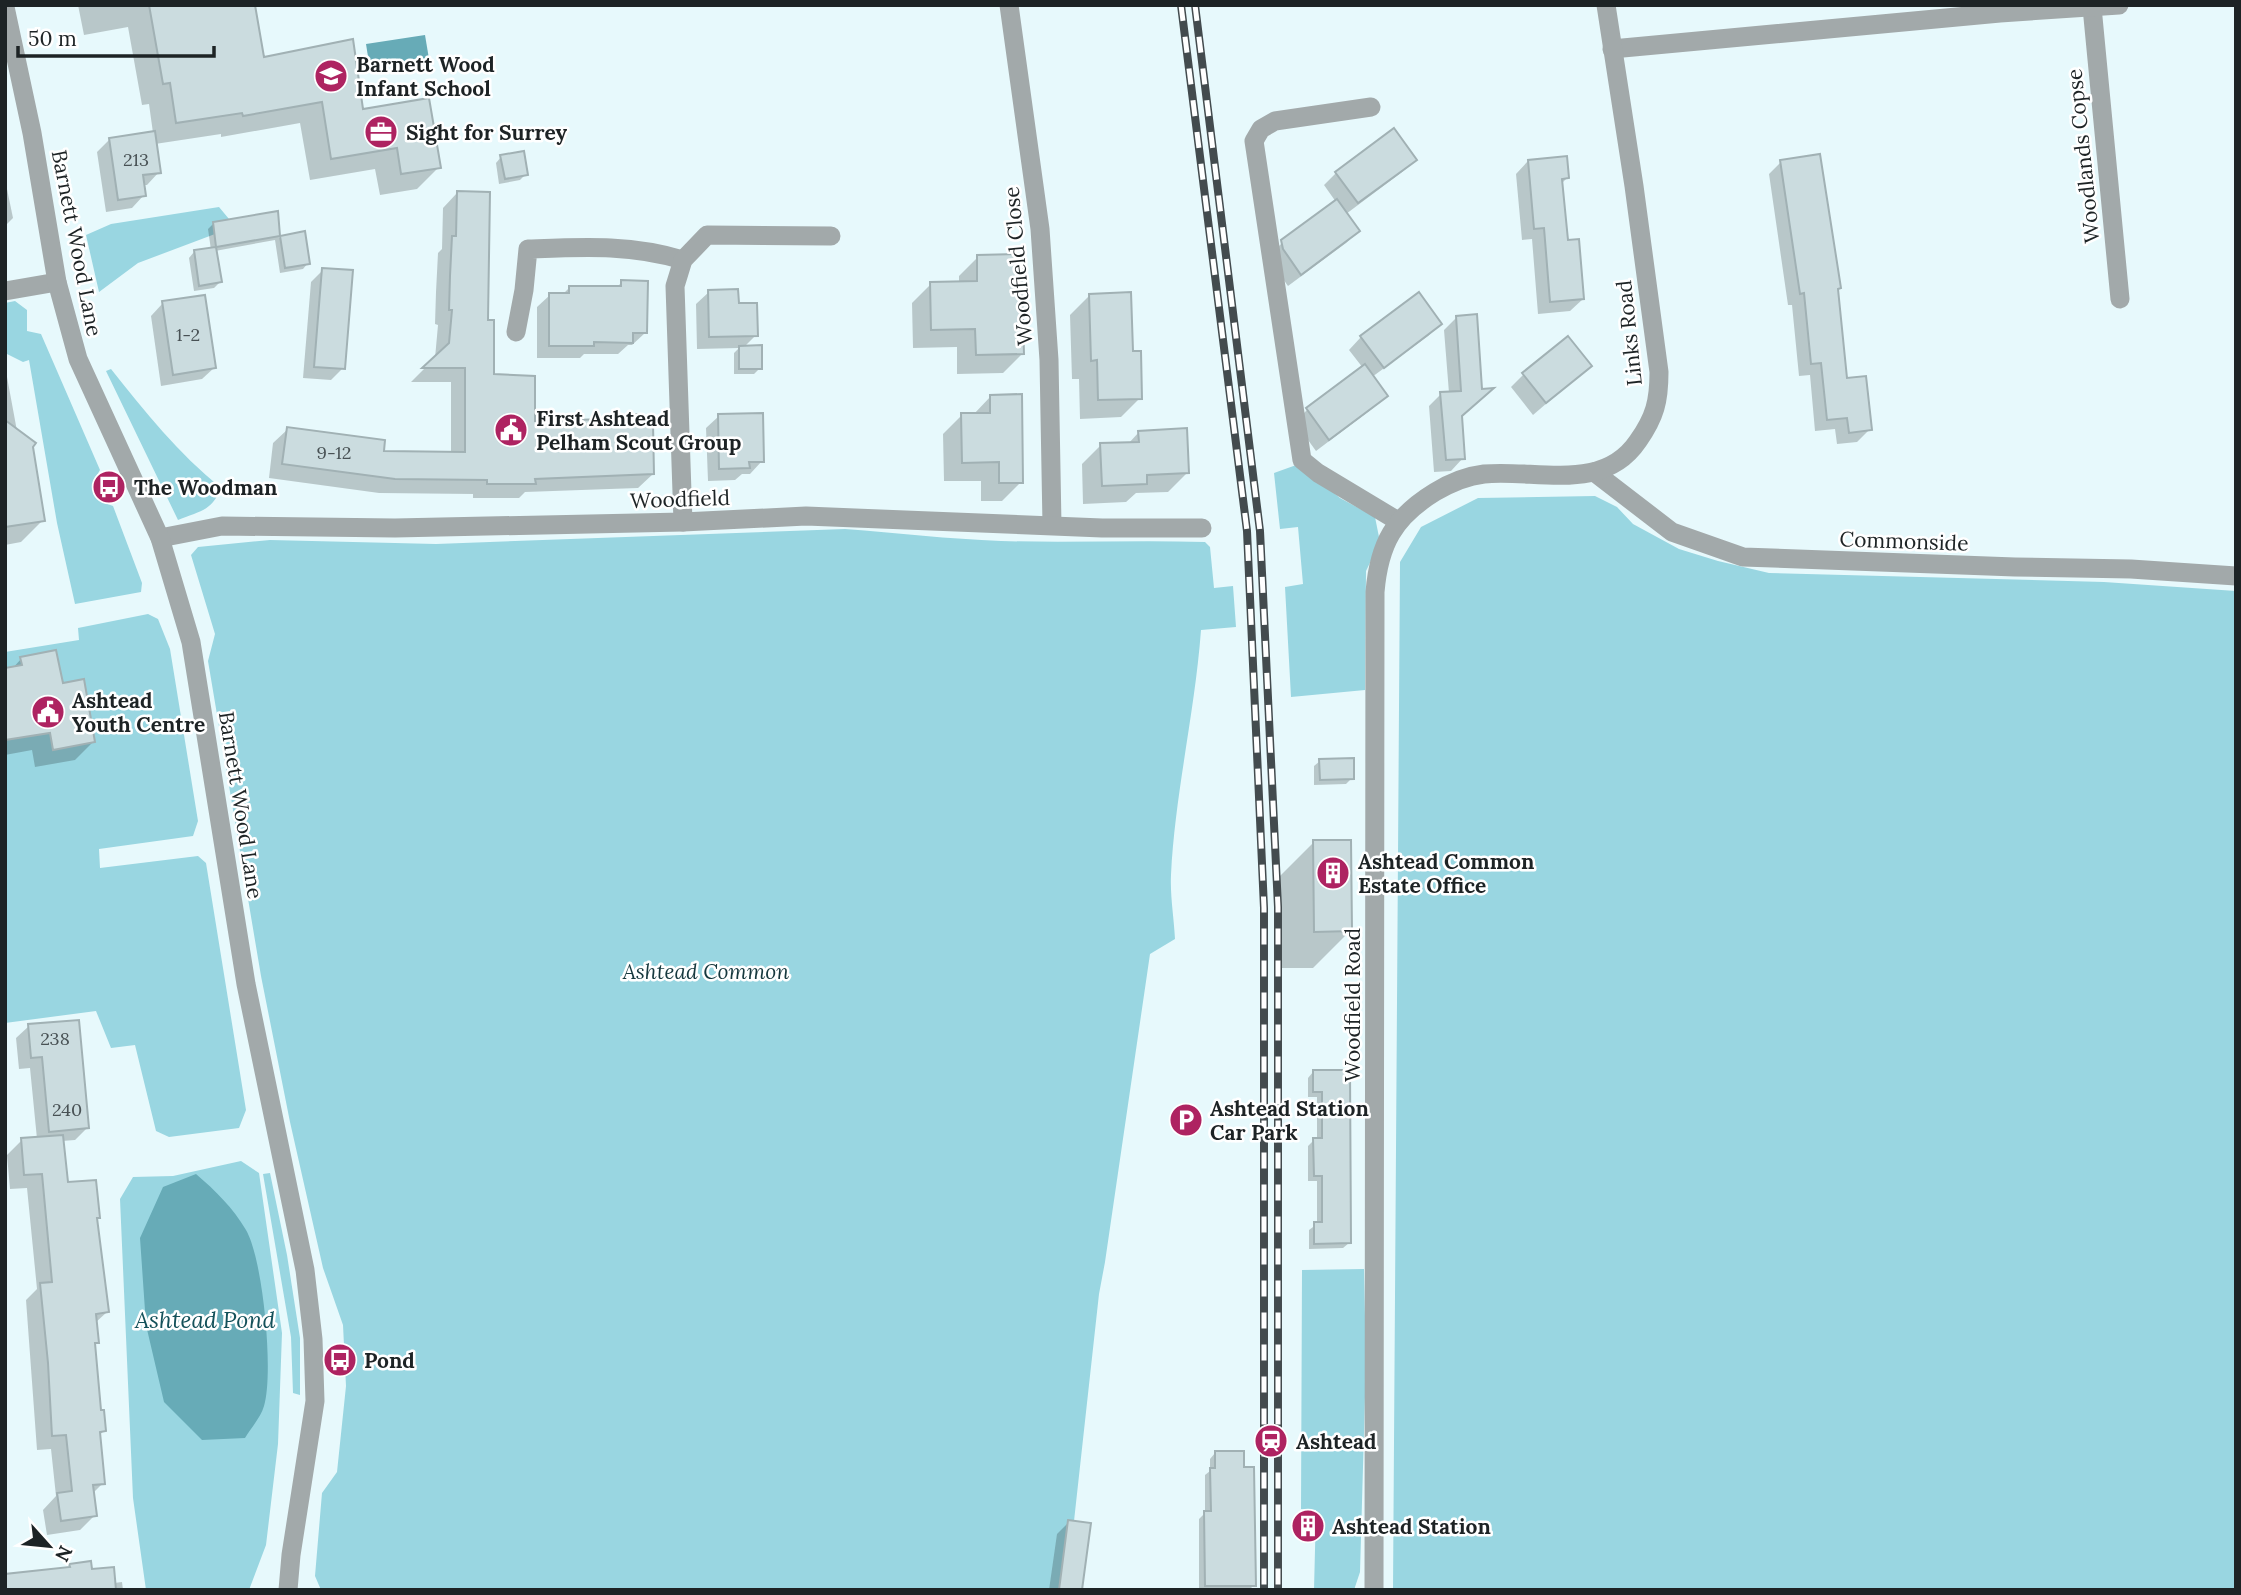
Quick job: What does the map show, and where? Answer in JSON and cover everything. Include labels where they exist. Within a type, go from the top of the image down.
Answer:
[{"type":"street","name":"Woodfield Close","points":[[1009,5],[1040,229],[1049,360],[1052,525]]},
{"type":"street","name":"Links Road","points":[[1440,489],[1460,479],[1484,474],[1572,475],[1614,466],[1630,453],[1650,424],[1659,399],[1656,345],[1606,5]]},
{"type":"street","points":[[1612,49],[2000,13],[2119,5]]},
{"type":"street","name":"Barnett Wood Lane","points":[[5,7],[8,31],[32,132],[57,282],[78,359],[160,538],[191,642],[246,984],[305,1270],[313,1339],[315,1401],[288,1590]]},
{"type":"street","name":"Woodlands Copse","points":[[2092,7],[2120,299]]},
{"type":"street","points":[[1371,107],[1275,121],[1261,129],[1254,141],[1302,460],[1318,473],[1398,521]]},
{"type":"street","points":[[683,522],[675,286],[683,260],[707,235],[831,236]]},
{"type":"street","points":[[516,332],[528,248],[605,247],[653,251],[683,260]]},
{"type":"street","points":[[5,291],[57,282]]},
{"type":"street","name":"Commonside","points":[[1594,472],[1672,531],[1743,557],[2131,569],[2236,576]]},
{"type":"street","name":"Woodfield Road","points":[[1374,1590],[1375,592],[1383,547],[1398,521],[1415,504],[1440,489]]},
{"type":"street","name":"Woodfield","points":[[160,538],[222,526],[395,528],[683,522],[806,516],[1102,528],[1202,528]]},
{"type":"green space","points":[[219,207],[229,219],[213,222],[215,234],[138,263],[99,292],[86,235],[111,224]]},
{"type":"green space","points":[[15,301],[27,310],[27,331],[41,334],[100,470],[94,480],[102,502],[113,506],[142,583],[141,592],[75,604],[57,523],[29,360],[23,362],[5,353],[5,303]]},
{"type":"green space","points":[[111,369],[176,446],[221,488],[209,506],[178,520],[106,371]]},
{"type":"green space","points":[[1299,464],[1340,498],[1375,517],[1380,542],[1366,571],[1365,690],[1291,697],[1285,587],[1303,584],[1298,527],[1280,529],[1274,473]]},
{"type":"green space","points":[[1595,496],[1617,507],[1633,524],[1679,549],[1769,573],[2104,582],[2236,591],[2236,1590],[1393,1590],[1400,562],[1421,527],[1478,498]]},
{"type":"green space","name":"Ashtead Common","points":[[845,529],[1001,541],[1205,542],[1210,547],[1214,588],[1233,586],[1236,627],[1201,630],[1173,844],[1171,883],[1175,939],[1150,954],[1099,1294],[1074,1521],[1068,1520],[1059,1590],[321,1590],[315,1576],[322,1493],[337,1472],[346,1386],[343,1325],[323,1268],[261,976],[208,661],[215,634],[191,555],[198,547],[270,540],[436,544]]},
{"type":"green space","points":[[148,614],[158,619],[170,649],[198,821],[193,836],[99,849],[100,868],[198,856],[206,863],[246,1110],[239,1128],[169,1137],[156,1131],[135,1045],[111,1048],[96,1011],[5,1023],[5,652],[79,640],[78,628]]},
{"type":"green space","points":[[241,1161],[259,1173],[282,1333],[278,1444],[266,1545],[249,1590],[146,1590],[133,1498],[120,1199],[133,1177],[173,1176]]},
{"type":"green space","points":[[270,1173],[300,1338],[300,1395],[293,1393],[291,1337],[263,1174]]},
{"type":"green space","points":[[1364,1269],[1366,1362],[1360,1572],[1354,1590],[1314,1590],[1316,1510],[1301,1509],[1302,1270]]},
{"type":"water","points":[[425,35],[429,59],[370,69],[366,44]]},
{"type":"water","name":"Ashtead Pond","points":[[196,1174],[224,1200],[246,1230],[262,1290],[267,1343],[267,1390],[263,1410],[245,1438],[202,1440],[164,1402],[146,1325],[140,1238],[163,1187]]},
{"type":"building","points":[[149,5],[255,5],[264,57],[353,39],[363,109],[429,98],[441,168],[401,174],[397,148],[331,159],[322,102],[243,116],[242,113],[176,123],[170,83],[163,84]]},
{"type":"building","points":[[1394,128],[1417,160],[1358,203],[1335,172]]},
{"type":"building","points":[[155,131],[161,173],[143,175],[146,196],[118,200],[109,138]]},
{"type":"building","points":[[524,151],[528,175],[505,179],[500,155]]},
{"type":"building","points":[[1820,154],[1841,288],[1838,289],[1847,378],[1866,376],[1872,430],[1849,433],[1847,418],[1827,420],[1821,363],[1811,364],[1804,293],[1800,294],[1780,160]]},
{"type":"building","points":[[1567,156],[1569,178],[1562,179],[1568,240],[1579,239],[1584,299],[1550,302],[1544,228],[1534,229],[1528,160]]},
{"type":"building","points":[[457,191],[490,192],[488,320],[494,320],[494,374],[535,376],[535,421],[609,419],[609,415],[640,414],[640,424],[653,423],[654,474],[535,479],[536,484],[487,484],[487,480],[395,479],[282,464],[287,427],[385,440],[384,451],[465,452],[465,368],[422,368],[449,343],[452,236],[456,236]]},
{"type":"building","points":[[1337,199],[1360,231],[1301,275],[1283,249],[1281,240]]},
{"type":"building","points":[[278,211],[280,236],[216,247],[213,222]]},
{"type":"building","points":[[305,231],[310,264],[285,268],[280,236]]},
{"type":"building","points":[[216,247],[222,282],[199,286],[194,250]]},
{"type":"building","points":[[1021,254],[1024,354],[976,355],[975,329],[931,330],[930,282],[977,281],[977,255]]},
{"type":"building","points":[[322,268],[353,270],[345,369],[314,367]]},
{"type":"building","points":[[621,280],[648,281],[647,333],[633,333],[633,343],[594,342],[594,346],[549,346],[549,293],[569,293],[569,286],[621,286]]},
{"type":"building","points":[[738,289],[739,303],[757,303],[758,336],[709,337],[708,290]]},
{"type":"building","points":[[1131,292],[1133,351],[1141,351],[1142,399],[1098,400],[1097,360],[1091,361],[1089,294]]},
{"type":"building","points":[[1419,292],[1442,324],[1384,368],[1360,336]]},
{"type":"building","points":[[205,295],[216,368],[173,375],[162,301]]},
{"type":"building","points":[[1477,314],[1482,389],[1494,388],[1462,416],[1465,459],[1446,460],[1440,392],[1461,391],[1456,316]]},
{"type":"building","points":[[1568,336],[1592,366],[1546,403],[1522,373]]},
{"type":"building","points":[[762,345],[762,369],[739,369],[739,346]]},
{"type":"building","points":[[1365,364],[1388,396],[1329,440],[1306,408]]},
{"type":"building","points":[[1022,394],[1023,483],[999,483],[999,462],[962,463],[961,413],[990,413],[990,395]]},
{"type":"building","points":[[763,413],[764,462],[749,462],[750,468],[719,469],[718,414]]},
{"type":"building","points":[[5,420],[36,443],[33,447],[45,521],[5,527]]},
{"type":"building","points":[[1187,428],[1189,473],[1147,475],[1147,484],[1102,486],[1100,443],[1139,442],[1138,431]]},
{"type":"building","name":"Ashtead Youth Centre","points":[[56,650],[63,683],[84,679],[95,742],[53,750],[50,733],[5,740],[5,668],[22,665],[20,657]]},
{"type":"building","points":[[1354,758],[1354,779],[1320,780],[1319,759]]},
{"type":"building","name":"Ashtead Common Estate Office","points":[[1313,840],[1351,840],[1352,931],[1314,932]]},
{"type":"building","points":[[79,1020],[89,1128],[49,1132],[42,1057],[31,1058],[28,1024]]},
{"type":"building","points":[[1313,1070],[1350,1070],[1351,1243],[1314,1244],[1314,1222],[1322,1222],[1322,1176],[1314,1176],[1313,1138],[1322,1138],[1322,1092],[1313,1092]]},
{"type":"building","points":[[63,1135],[68,1182],[96,1180],[100,1218],[97,1218],[109,1312],[96,1314],[99,1343],[95,1343],[101,1410],[104,1410],[106,1431],[100,1432],[105,1484],[93,1485],[97,1516],[61,1521],[57,1493],[72,1491],[66,1435],[52,1436],[40,1283],[52,1282],[42,1174],[24,1175],[21,1138]]},
{"type":"building","points":[[1215,1451],[1244,1451],[1244,1467],[1254,1467],[1256,1586],[1205,1586],[1204,1511],[1211,1511],[1210,1468],[1215,1468]]},
{"type":"building","points":[[1068,1520],[1091,1523],[1082,1590],[1059,1590]]},
{"type":"building","points":[[91,1561],[92,1569],[114,1567],[116,1590],[5,1590],[5,1574],[70,1567],[69,1564]]},
{"type":"railway","points":[[1181,5],[1247,531],[1264,908],[1264,1590]]},
{"type":"railway","points":[[1195,5],[1260,531],[1278,907],[1278,1590]]},
{"type":"place","name":"Barnett Wood Infant School","points":[[331,76]]},
{"type":"place","name":"Sight for Surrey","points":[[381,132]]},
{"type":"place","name":"First Ashtead Pelham Scout Group","points":[[511,430]]},
{"type":"place","name":"The Woodman","points":[[109,487]]},
{"type":"place","name":"Ashtead Youth Centre","points":[[48,712]]},
{"type":"place","name":"Ashtead Common Estate Office","points":[[1333,873]]},
{"type":"place","name":"Ashtead Station Car Park","points":[[1186,1120]]},
{"type":"place","name":"Pond","points":[[340,1360]]},
{"type":"place","name":"Ashtead","points":[[1271,1441]]},
{"type":"place","name":"Ashtead Station","points":[[1308,1526]]}]
